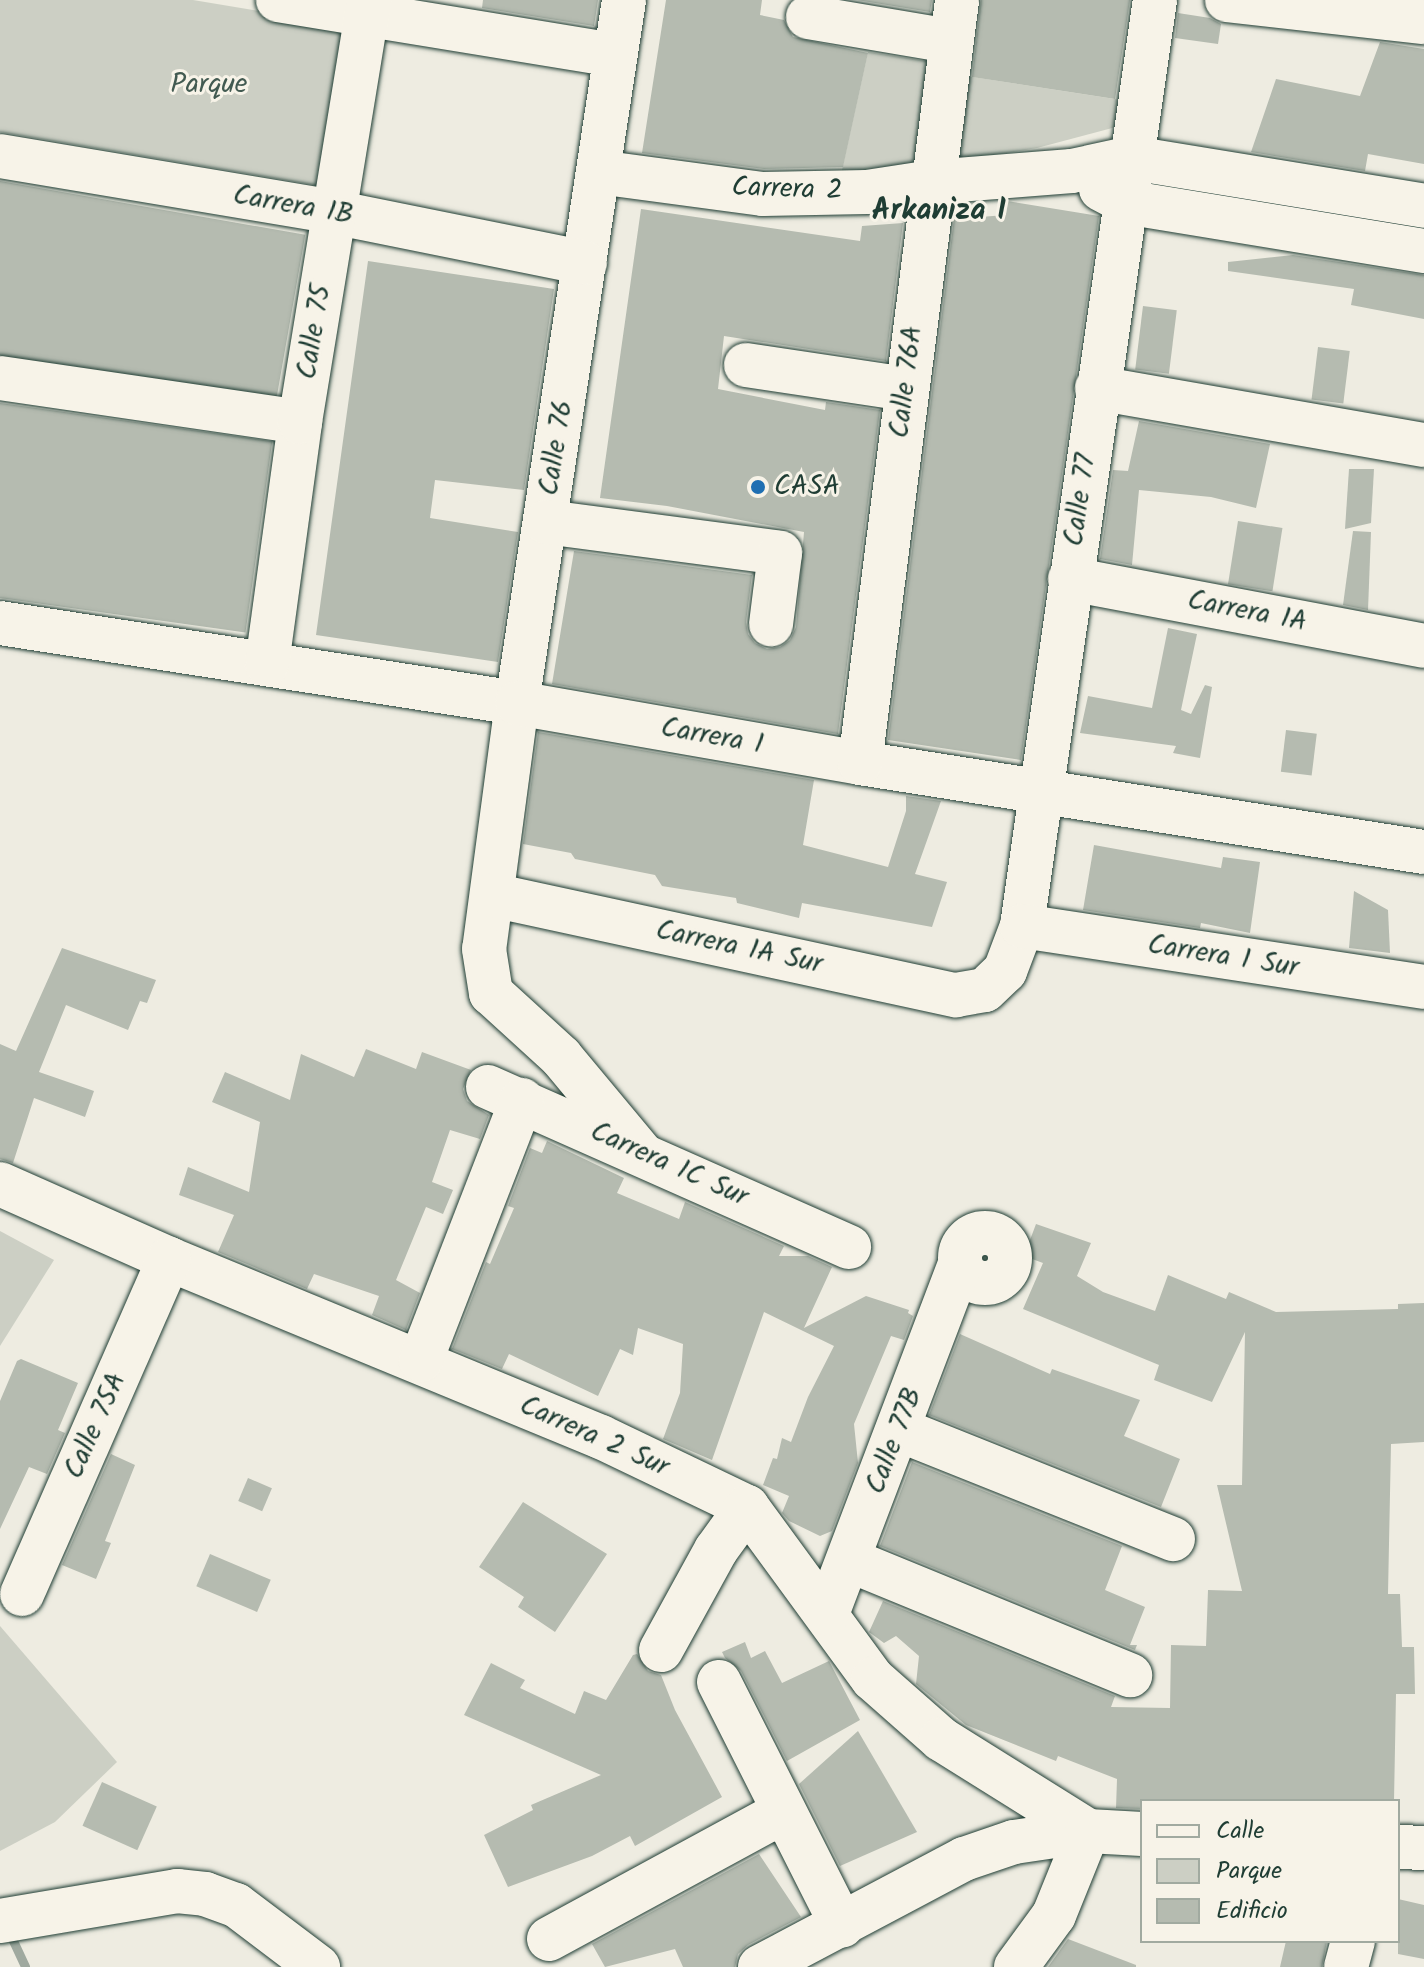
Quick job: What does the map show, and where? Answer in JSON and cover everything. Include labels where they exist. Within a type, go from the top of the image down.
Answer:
[{"type":"street","points":[[278,0],[368,7],[615,55]]},
{"type":"street","name":"Calle 76","points":[[624,0],[517,703],[484,949],[491,993],[561,1057],[641,1153]]},
{"type":"street","name":"Calle 77","points":[[985,990],[1005,971],[1022,926],[1038,791],[1155,0]]},
{"type":"street","points":[[1227,0],[1424,22]]},
{"type":"street","name":"Calle 75","points":[[267,664],[300,422],[368,7]]},
{"type":"street","points":[[808,17],[953,21]]},
{"type":"street","name":"Calle 76A","points":[[860,763],[953,21]]},
{"type":"street","name":"Carrera 1B","points":[[0,156],[333,212],[585,263]]},
{"type":"street","name":"Carrera 2","points":[[598,172],[763,194],[867,192],[932,182],[1072,171],[1132,158],[1424,206]]},
{"type":"street","points":[[1072,171],[1125,202],[1424,251]]},
{"type":"street","points":[[746,365],[906,389]]},
{"type":"street","points":[[0,378],[300,422]]},
{"type":"street","points":[[1097,388],[1424,445]]},
{"type":"street","points":[[546,522],[780,553],[771,624]]},
{"type":"street","name":"Carrera 1A","points":[[1070,579],[1424,646]]},
{"type":"street","name":"Carrera 1","points":[[0,623],[517,703],[860,763],[1424,852]]},
{"type":"street","name":"Carrera 1A Sur","points":[[492,895],[956,995],[985,990]]},
{"type":"street","name":"Carrera 1 Sur","points":[[1022,926],[1424,987]]},
{"type":"street","name":"Carrera 1C Sur","points":[[421,1360],[505,1093],[849,1247]]},
{"type":"street","name":"Carrera 2 Sur","points":[[0,1184],[169,1259],[421,1360],[527,1408],[601,1437],[747,1507],[873,1679],[941,1739],[1088,1831]]},
{"type":"street","name":"Calle 77B","points":[[827,1614],[900,1430],[959,1266],[959,1250],[969,1237],[1010,1226]]},
{"type":"street","name":"Calle 75A","points":[[22,1594],[169,1259]]},
{"type":"street","points":[[900,1430],[1173,1539]]},
{"type":"street","points":[[661,1650],[716,1550],[747,1507]]},
{"type":"street","points":[[849,1560],[1130,1675]]},
{"type":"street","points":[[719,1682],[842,1926]]},
{"type":"street","points":[[549,1939],[783,1812]]},
{"type":"street","points":[[1016,1967],[1054,1915],[1088,1831]]},
{"type":"street","points":[[760,1967],[964,1859],[1014,1842],[1088,1831],[1140,1834]]},
{"type":"street","points":[[1400,1847],[1424,1848]]},
{"type":"street","points":[[20,1918],[177,1891],[205,1894],[236,1905],[318,1967]]},
{"type":"green space","name":"Parque","points":[[0,0],[193,0],[348,26],[321,186],[0,132]]},
{"type":"green space","points":[[868,52],[938,63],[918,163],[840,179]]},
{"type":"green space","points":[[966,76],[1121,100],[1116,127],[1037,148],[952,162]]},
{"type":"green space","points":[[0,1231],[54,1260],[0,1346]]},
{"type":"green space","points":[[0,1626],[117,1762],[55,1822],[0,1851]]},
{"type":"building","points":[[483,0],[598,0],[594,26],[482,8]]},
{"type":"building","points":[[666,0],[762,0],[760,15],[784,20],[793,37],[868,53],[843,167],[764,169],[642,153]]},
{"type":"building","points":[[857,0],[932,0],[930,12]]},
{"type":"building","points":[[981,0],[1130,0],[1115,99],[972,77]]},
{"type":"building","points":[[1178,13],[1210,18],[1221,24],[1218,44],[1175,38]]},
{"type":"building","points":[[1380,42],[1424,49],[1424,164],[1368,154],[1365,171],[1251,152],[1276,79],[1360,96]]},
{"type":"building","points":[[0,181],[305,235],[275,405],[0,357]]},
{"type":"building","points":[[1007,201],[1099,216],[1021,760],[888,740],[954,219],[1006,215]]},
{"type":"building","points":[[641,209],[860,241],[862,226],[903,223],[886,361],[724,336],[718,389],[825,410],[826,402],[880,410],[838,734],[552,684],[574,551],[752,575],[746,622],[748,634],[755,643],[767,649],[780,647],[790,640],[796,627],[804,532],[667,506],[600,498]]},
{"type":"building","points":[[1293,255],[1424,275],[1424,319],[1351,305],[1354,289],[1228,271],[1228,262]]},
{"type":"building","points":[[368,261],[554,289],[524,490],[435,480],[430,518],[518,532],[498,662],[316,635]]},
{"type":"building","points":[[1143,306],[1177,310],[1169,374],[1135,370]]},
{"type":"building","points":[[1318,347],[1350,351],[1343,404],[1312,400]]},
{"type":"building","points":[[0,403],[272,441],[245,632],[0,598]]},
{"type":"building","points":[[1139,421],[1270,444],[1256,508],[1211,497],[1139,490],[1132,565],[1100,559],[1113,470],[1128,471]]},
{"type":"building","points":[[1349,469],[1374,469],[1371,523],[1345,529]]},
{"type":"building","points":[[1238,521],[1282,528],[1272,591],[1228,584]]},
{"type":"building","points":[[1353,531],[1371,532],[1368,610],[1343,605]]},
{"type":"building","points":[[1168,628],[1197,634],[1181,710],[1191,714],[1205,685],[1212,687],[1200,758],[1173,753],[1176,746],[1080,733],[1088,696],[1152,708]]},
{"type":"building","points":[[1286,730],[1317,734],[1312,775],[1281,772]]},
{"type":"building","points":[[538,732],[814,780],[803,845],[888,867],[906,811],[906,796],[941,801],[915,874],[947,882],[932,927],[802,903],[799,918],[737,903],[736,898],[662,886],[655,875],[575,859],[571,853],[523,844]]},
{"type":"building","points":[[1094,845],[1221,868],[1223,857],[1260,862],[1250,933],[1201,923],[1200,928],[1083,910]]},
{"type":"building","points":[[1354,891],[1388,910],[1390,953],[1349,948]]},
{"type":"building","points":[[62,948],[156,980],[147,1003],[140,1001],[128,1030],[66,1005],[39,1072],[94,1091],[85,1117],[34,1098],[13,1163],[0,1159],[0,1044],[16,1051]]},
{"type":"building","points":[[366,1049],[416,1069],[422,1052],[471,1070],[463,1089],[467,1101],[489,1115],[480,1139],[450,1130],[432,1182],[453,1190],[443,1214],[426,1207],[396,1280],[420,1293],[406,1330],[372,1315],[379,1296],[314,1274],[307,1289],[218,1252],[234,1215],[179,1195],[188,1167],[249,1192],[260,1122],[212,1102],[225,1072],[290,1100],[301,1054],[354,1077]]},
{"type":"building","points":[[547,1141],[624,1178],[617,1193],[679,1219],[685,1202],[784,1246],[779,1256],[808,1256],[832,1267],[804,1328],[866,1296],[909,1310],[908,1313],[913,1316],[904,1340],[891,1336],[854,1424],[858,1463],[832,1531],[820,1536],[789,1521],[782,1513],[789,1496],[763,1485],[773,1458],[777,1459],[782,1438],[791,1442],[808,1397],[834,1346],[764,1312],[712,1460],[663,1439],[680,1393],[683,1344],[638,1328],[633,1355],[620,1349],[598,1396],[509,1354],[502,1369],[452,1349],[486,1262],[490,1264],[514,1208],[508,1206],[530,1148],[542,1153]]},
{"type":"building","points":[[1036,1224],[1091,1243],[1077,1276],[1103,1292],[1155,1311],[1168,1275],[1226,1299],[1229,1292],[1276,1312],[1398,1309],[1398,1304],[1424,1303],[1424,1442],[1391,1444],[1388,1594],[1400,1594],[1402,1647],[1414,1647],[1415,1694],[1396,1694],[1394,1799],[1140,1799],[1140,1809],[1116,1808],[1117,1779],[1058,1756],[1056,1761],[966,1725],[916,1684],[919,1656],[896,1636],[884,1643],[869,1632],[883,1601],[1115,1696],[1111,1707],[1170,1708],[1171,1645],[1206,1646],[1208,1590],[1242,1591],[1217,1485],[1242,1485],[1245,1332],[1212,1402],[1154,1380],[1159,1365],[1023,1309],[1043,1263],[1024,1256]]},
{"type":"building","points":[[960,1334],[1050,1374],[1052,1369],[1140,1400],[1124,1436],[1180,1459],[1161,1507],[929,1415]]},
{"type":"building","points":[[21,1359],[78,1383],[58,1430],[65,1433],[47,1474],[29,1467],[0,1529],[0,1401],[17,1361]]},
{"type":"building","points":[[111,1454],[135,1465],[105,1541],[111,1543],[96,1579],[62,1565]]},
{"type":"building","points":[[912,1462],[1122,1546],[1105,1590],[1145,1607],[1130,1645],[1137,1645],[1135,1650],[880,1546]]},
{"type":"building","points":[[248,1478],[272,1488],[262,1511],[238,1501]]},
{"type":"building","points":[[523,1502],[607,1554],[555,1632],[518,1607],[524,1597],[479,1567]]},
{"type":"building","points":[[210,1554],[271,1580],[257,1612],[196,1586]]},
{"type":"building","points":[[745,1642],[751,1658],[765,1651],[782,1683],[829,1661],[860,1720],[787,1761],[741,1671],[722,1652]]},
{"type":"building","points":[[637,1654],[648,1671],[661,1675],[675,1710],[722,1797],[635,1846],[630,1836],[592,1856],[508,1887],[484,1835],[533,1810],[531,1805],[601,1775],[464,1715],[491,1663],[525,1680],[520,1688],[575,1714],[584,1691],[606,1700],[633,1655]]},
{"type":"building","points":[[858,1731],[917,1832],[840,1866],[799,1784]]},
{"type":"building","points":[[102,1782],[157,1806],[137,1850],[82,1826]]},
{"type":"building","points":[[759,1854],[801,1917],[748,1945],[738,1954],[735,1967],[683,1967],[675,1949],[605,1967],[592,1944]]},
{"type":"building","points":[[1400,1899],[1424,1905],[1424,1959],[1398,1954]]},
{"type":"building","points":[[1068,1939],[1136,1965],[1136,1967],[1048,1967]]},
{"type":"building","points":[[1286,1943],[1327,1943],[1322,1967],[1280,1967]]},
{"type":"waterway","points":[[9,1932],[25,1967]]},
{"type":"place","name":"CASA","points":[[758,487]]},
{"type":"district","name":"Arkaniza I","points":[[939,211]]}]
